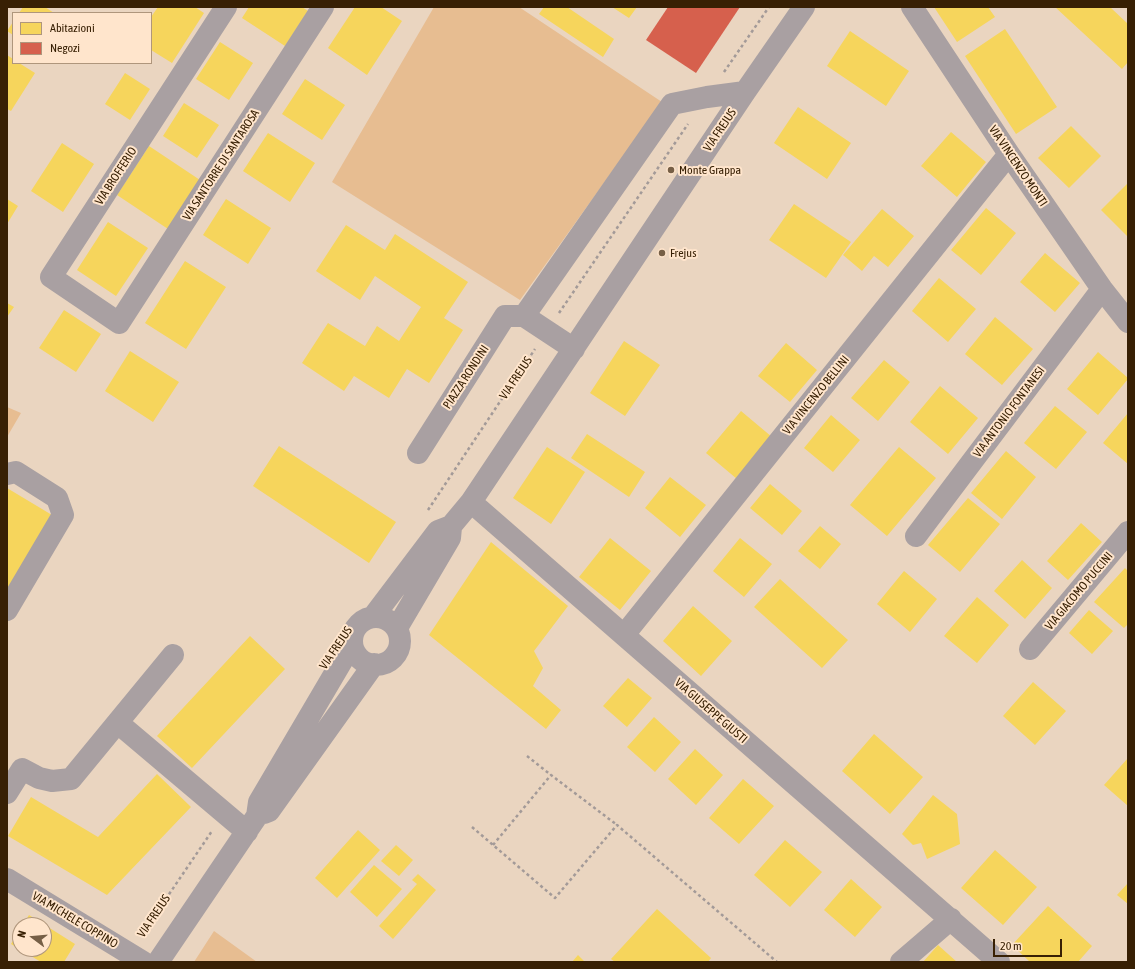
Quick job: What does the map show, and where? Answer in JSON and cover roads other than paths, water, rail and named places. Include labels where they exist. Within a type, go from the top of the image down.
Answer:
[{"type":"street","name":"VIA BROFFERIO","points":[[119,323],[51,277],[226,7]]},
{"type":"street","name":"VIA SANTORRE DI SANTAROSA","points":[[119,323],[324,7]]},
{"type":"street","name":"VIA FREJUS","points":[[373,617],[438,531],[451,526],[471,502],[745,92],[804,7]]},
{"type":"street","name":"VIA VINCENZO MONTI","points":[[912,7],[1009,154],[1102,289],[1128,322]]},
{"type":"street","name":"VIA FREJUS","points":[[524,316],[672,104],[707,97],[745,92]]},
{"type":"street","name":"VIA VINCENZO BELLINI","points":[[624,635],[1009,154]]},
{"type":"street","name":"VIA ANTONIO FONTANESI","points":[[916,536],[1102,289]]},
{"type":"street","name":"PIAZZA RONDINI","points":[[418,453],[505,316],[524,316]]},
{"type":"street","points":[[524,316],[574,349]]},
{"type":"street","points":[[7,474],[16,472],[57,498],[64,515],[7,610]]},
{"type":"street","name":"VIA GIUSEPPE GIUSTI","points":[[471,502],[951,919],[998,962]]},
{"type":"street","name":"VIA FREJUS","points":[[397,628],[450,538],[451,526]]},
{"type":"street","name":"VIA GIACOMO PUCCINI","points":[[1030,649],[1128,532]]},
{"type":"street","points":[[373,617],[382,617],[391,622],[397,628],[400,638],[399,647],[395,655],[388,662],[380,665],[370,664],[361,660],[352,644],[353,634],[357,626],[364,620],[373,617]]},
{"type":"street","name":"VIA FREJUS","points":[[158,962],[252,824],[259,802],[352,644]]},
{"type":"street","points":[[7,793],[14,765],[39,778],[52,781],[71,779],[173,655]]},
{"type":"street","name":"VIA FREJUS","points":[[252,824],[269,811],[374,664]]},
{"type":"street","points":[[118,723],[224,814],[252,824]]},
{"type":"street","name":"VIA MICHELE COPPINO","points":[[7,879],[136,957]]},
{"type":"street","points":[[901,962],[951,919]]},
{"type":"place","name":"Monte Grappa","points":[[671,170]]},
{"type":"place","name":"Frejus","points":[[662,253]]}]
